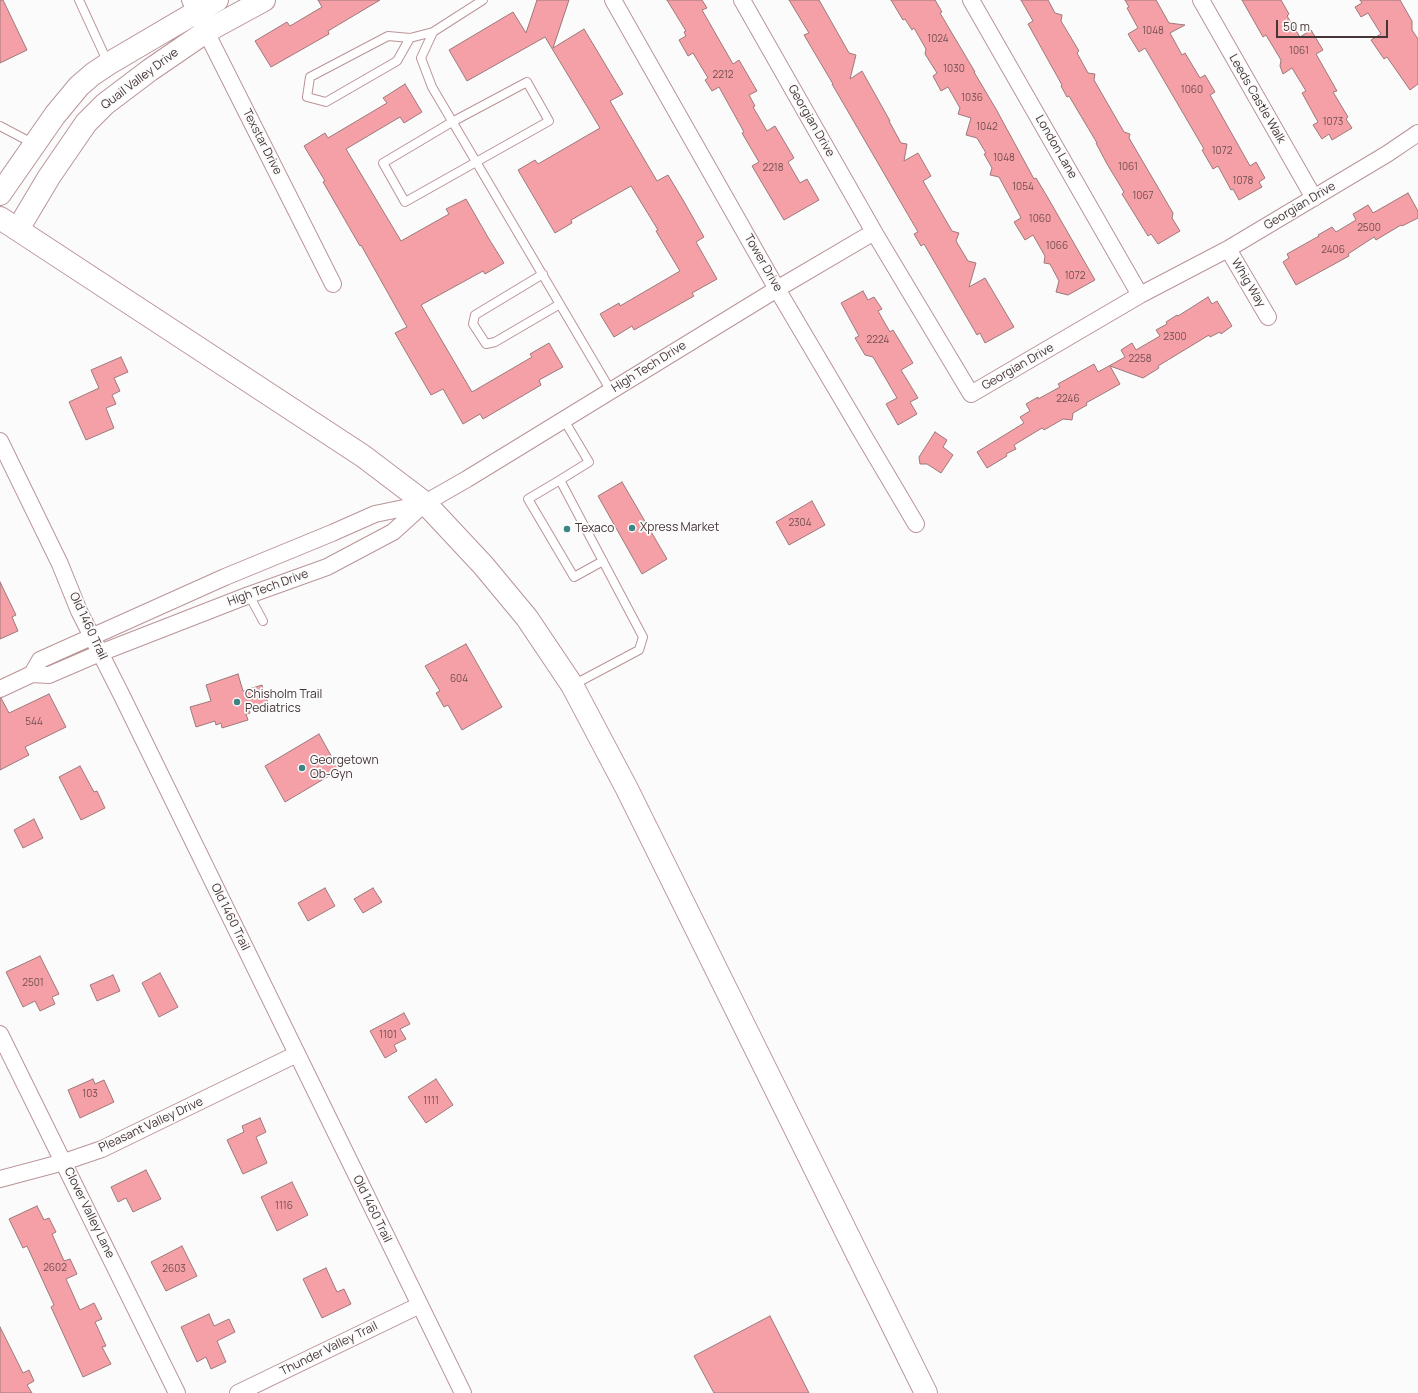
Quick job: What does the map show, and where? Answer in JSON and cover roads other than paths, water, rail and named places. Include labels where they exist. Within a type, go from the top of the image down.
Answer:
[{"type":"main road","name":"Quail Valley Drive","points":[[0,194],[67,99],[93,74],[193,6],[217,0]]},
{"type":"main road","name":"Quail Valley Drive","points":[[18,229],[49,177],[86,124],[100,108],[150,70],[207,31],[264,0]]},
{"type":"main road","points":[[0,218],[363,456],[425,503],[483,565],[527,618],[572,685],[627,789],[926,1393]]},
{"type":"street","name":"Tower Drive","points":[[613,0],[777,289],[916,524]]},
{"type":"street","name":"Georgian Drive","points":[[742,0],[874,232],[971,394],[1140,295],[1228,249],[1387,154],[1418,133]]},
{"type":"street","name":"London Lane","points":[[971,0],[1140,295]]},
{"type":"street","name":"Leeds Castle Walk","points":[[1201,0],[1314,198]]},
{"type":"street","name":"Texstar Drive","points":[[193,6],[207,31],[333,284]]},
{"type":"street","name":"High Tech Drive","points":[[425,503],[375,514],[225,577],[40,660],[32,674],[50,675],[100,653],[249,595],[327,567],[393,532],[425,503],[467,480],[777,289],[874,232]]},
{"type":"street","name":"Whig Way","points":[[1228,249],[1268,317]]},
{"type":"street","name":"Old 1460 Trail","points":[[0,441],[57,558],[79,611],[463,1393]]},
{"type":"street","points":[[0,689],[32,674]]},
{"type":"street","name":"Clover Valley Lane","points":[[0,1034],[177,1393]]},
{"type":"street","name":"Pleasant Valley Drive","points":[[0,1179],[64,1162],[102,1149],[297,1054]]},
{"type":"street","name":"Thunder Valley Trail","points":[[238,1393],[420,1305]]},
{"type":"lane","points":[[79,0],[108,64]]},
{"type":"lane","points":[[410,38],[397,61],[332,99],[326,102],[307,97],[310,77],[388,36],[410,38],[433,32],[483,0]]},
{"type":"lane","points":[[433,32],[421,58],[432,87],[612,390]]},
{"type":"lane","points":[[526,82],[550,121],[476,162],[406,202],[383,164],[452,122],[526,82]]},
{"type":"lane","points":[[0,126],[35,144]]},
{"type":"lane","points":[[543,274],[475,315],[472,324],[486,344],[495,342],[560,304]]},
{"type":"lane","points":[[564,420],[589,462],[528,499],[574,577],[604,561]]},
{"type":"lane","points":[[560,480],[643,637],[639,650],[572,685]]},
{"type":"lane","points":[[249,595],[263,621]]},
{"type":"place","name":"Xpress Market","points":[[632,528]]},
{"type":"place","name":"Texaco","points":[[567,529]]},
{"type":"place","name":"Chisholm Trail Pediatrics","points":[[237,702]]},
{"type":"place","name":"Georgetown Ob-Gyn","points":[[302,768]]}]
